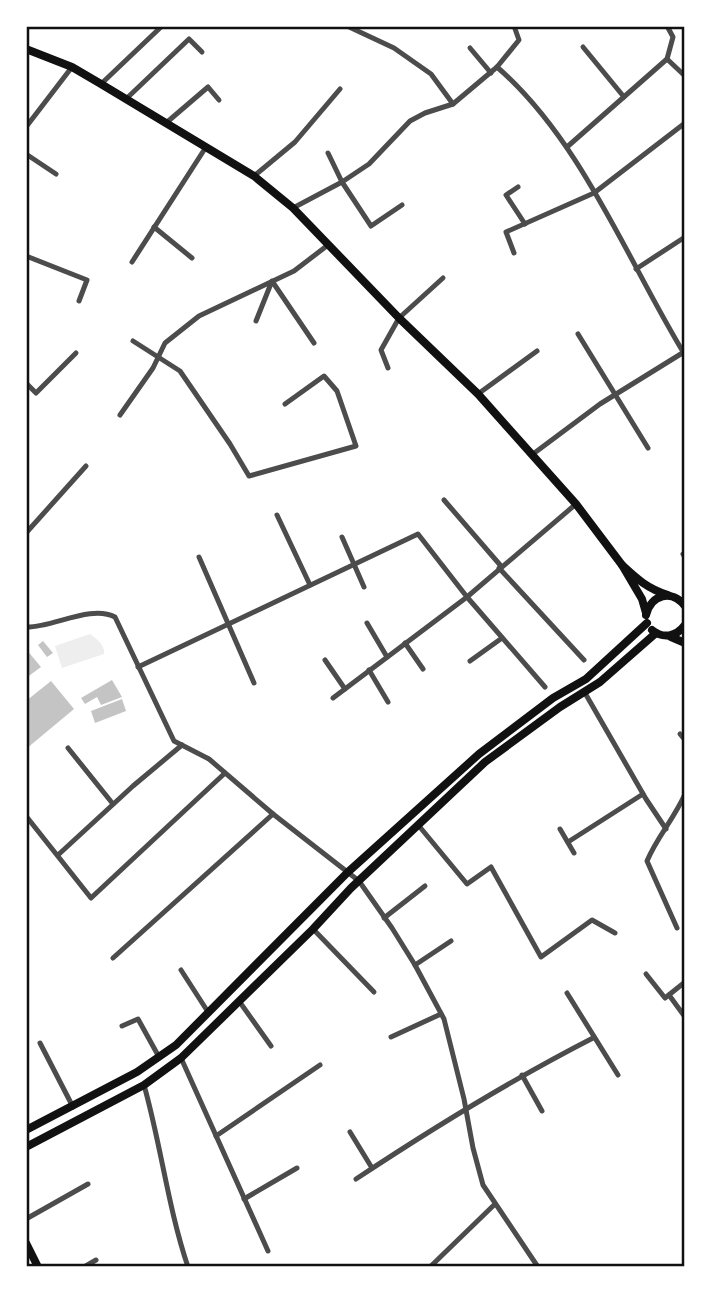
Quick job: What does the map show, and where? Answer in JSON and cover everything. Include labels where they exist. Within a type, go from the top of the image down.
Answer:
[{"type":"main road","points":[[26,49],[72,67],[101,84],[254,176],[293,208],[399,318],[478,394],[576,504],[622,565],[642,599],[648,623],[656,633],[685,643]]},
{"type":"main road","points":[[622,565],[644,585],[676,596],[685,606]]},
{"type":"main road","points":[[646,613],[652,601],[662,596],[676,596]]},
{"type":"main road","points":[[26,1130],[137,1072],[188,1034],[348,872],[472,760],[553,698],[586,679],[648,623]]},
{"type":"main road","points":[[668,636],[679,633],[685,625]]},
{"type":"main road","points":[[26,1147],[144,1085],[181,1058],[359,881],[480,768],[559,707],[585,693],[656,633]]},
{"type":"main road","points":[[472,760],[480,768]]},
{"type":"main road","points":[[26,1243],[29,1256],[38,1267]]},
{"type":"street","points":[[101,84],[162,26]]},
{"type":"street","points":[[347,26],[394,48],[430,74],[453,104]]},
{"type":"street","points":[[293,208],[342,182],[369,163],[410,121],[453,104],[491,73],[519,40],[514,26]]},
{"type":"street","points":[[567,147],[667,59],[673,37],[667,26]]},
{"type":"street","points":[[126,99],[189,39],[202,52]]},
{"type":"street","points":[[583,47],[624,97]]},
{"type":"street","points":[[470,48],[491,73]]},
{"type":"street","points":[[667,59],[685,76]]},
{"type":"street","points":[[26,127],[72,67]]},
{"type":"street","points":[[498,67],[517,84],[567,147],[684,353],[615,394],[533,454]]},
{"type":"street","points":[[166,123],[208,87],[219,100]]},
{"type":"street","points":[[254,176],[295,142],[340,89]]},
{"type":"street","points":[[514,253],[506,232],[594,193],[685,123]]},
{"type":"street","points":[[132,262],[206,147]]},
{"type":"street","points":[[26,153],[56,174]]},
{"type":"street","points":[[328,153],[342,182],[371,226],[402,205]]},
{"type":"street","points":[[518,187],[506,195],[525,224]]},
{"type":"street","points":[[154,227],[192,258]]},
{"type":"street","points":[[636,269],[685,237]]},
{"type":"street","points":[[120,415],[153,368],[165,343],[199,316],[294,271],[328,245]]},
{"type":"street","points":[[26,256],[87,280],[79,301]]},
{"type":"street","points":[[388,368],[381,351],[399,318],[443,278]]},
{"type":"street","points":[[256,321],[272,281]]},
{"type":"street","points":[[272,281],[314,343]]},
{"type":"street","points":[[578,334],[648,448]]},
{"type":"street","points":[[134,341],[180,370],[230,444],[248,476],[356,446],[337,391],[324,376],[285,404]]},
{"type":"street","points":[[478,394],[537,351]]},
{"type":"street","points":[[26,383],[36,393],[76,353]]},
{"type":"street","points":[[26,533],[86,466]]},
{"type":"street","points":[[444,500],[584,660]]},
{"type":"street","points":[[333,698],[467,597],[576,504]]},
{"type":"street","points":[[278,515],[310,585]]},
{"type":"street","points":[[138,667],[418,534],[467,597],[545,687]]},
{"type":"street","points":[[342,537],[364,587]]},
{"type":"street","points":[[199,557],[254,683]]},
{"type":"street","points":[[26,627],[95,613],[107,613],[114,617],[174,741],[209,759],[273,814],[359,881],[415,965],[441,1014],[483,1185],[538,1267]]},
{"type":"street","points":[[367,624],[387,657]]},
{"type":"street","points":[[470,661],[502,638]]},
{"type":"street","points":[[405,643],[423,669]]},
{"type":"street","points":[[325,660],[345,689]]},
{"type":"street","points":[[369,670],[388,702]]},
{"type":"street","points":[[585,693],[666,829]]},
{"type":"street","points":[[680,734],[685,740]]},
{"type":"street","points":[[58,855],[182,745]]},
{"type":"street","points":[[68,748],[113,804]]},
{"type":"street","points":[[26,816],[91,898],[225,773]]},
{"type":"street","points":[[568,842],[643,794]]},
{"type":"street","points":[[677,928],[646,861],[652,848],[675,817],[685,794]]},
{"type":"street","points":[[113,958],[273,814]]},
{"type":"street","points":[[419,826],[467,884],[491,867],[541,957],[592,920],[615,933]]},
{"type":"street","points":[[560,829],[574,853]]},
{"type":"street","points":[[384,918],[425,886]]},
{"type":"street","points":[[313,929],[374,992]]},
{"type":"street","points":[[415,965],[451,941]]},
{"type":"street","points":[[181,970],[208,1012]]},
{"type":"street","points":[[646,974],[665,998],[685,982]]},
{"type":"street","points":[[567,993],[618,1075]]},
{"type":"street","points":[[669,995],[685,1017]]},
{"type":"street","points":[[239,1001],[271,1046]]},
{"type":"street","points":[[391,1037],[441,1014]]},
{"type":"street","points":[[122,1026],[138,1019],[159,1057]]},
{"type":"street","points":[[356,1179],[522,1075],[593,1038]]},
{"type":"street","points":[[40,1043],[73,1107]]},
{"type":"street","points":[[181,1058],[268,1251]]},
{"type":"street","points":[[216,1136],[320,1065]]},
{"type":"street","points":[[522,1075],[542,1111]]},
{"type":"street","points":[[144,1085],[181,1247],[188,1267]]},
{"type":"street","points":[[349,1132],[372,1168]]},
{"type":"street","points":[[244,1199],[298,1168]]},
{"type":"street","points":[[26,1219],[88,1184]]},
{"type":"street","points":[[432,1266],[495,1204]]},
{"type":"street","points":[[84,1267],[96,1260]]},
{"type":"shaded area","points":[[90,634],[102,645],[104,654],[62,668],[55,646]]},
{"type":"building","points":[[43,641],[53,653],[47,657],[38,645]]},
{"type":"building","points":[[26,649],[41,667],[26,678]]},
{"type":"building","points":[[112,680],[122,697],[101,705],[97,697],[85,704],[81,698]]},
{"type":"building","points":[[51,681],[74,709],[26,749],[26,701]]},
{"type":"building","points":[[122,699],[126,711],[95,723],[91,711]]}]
